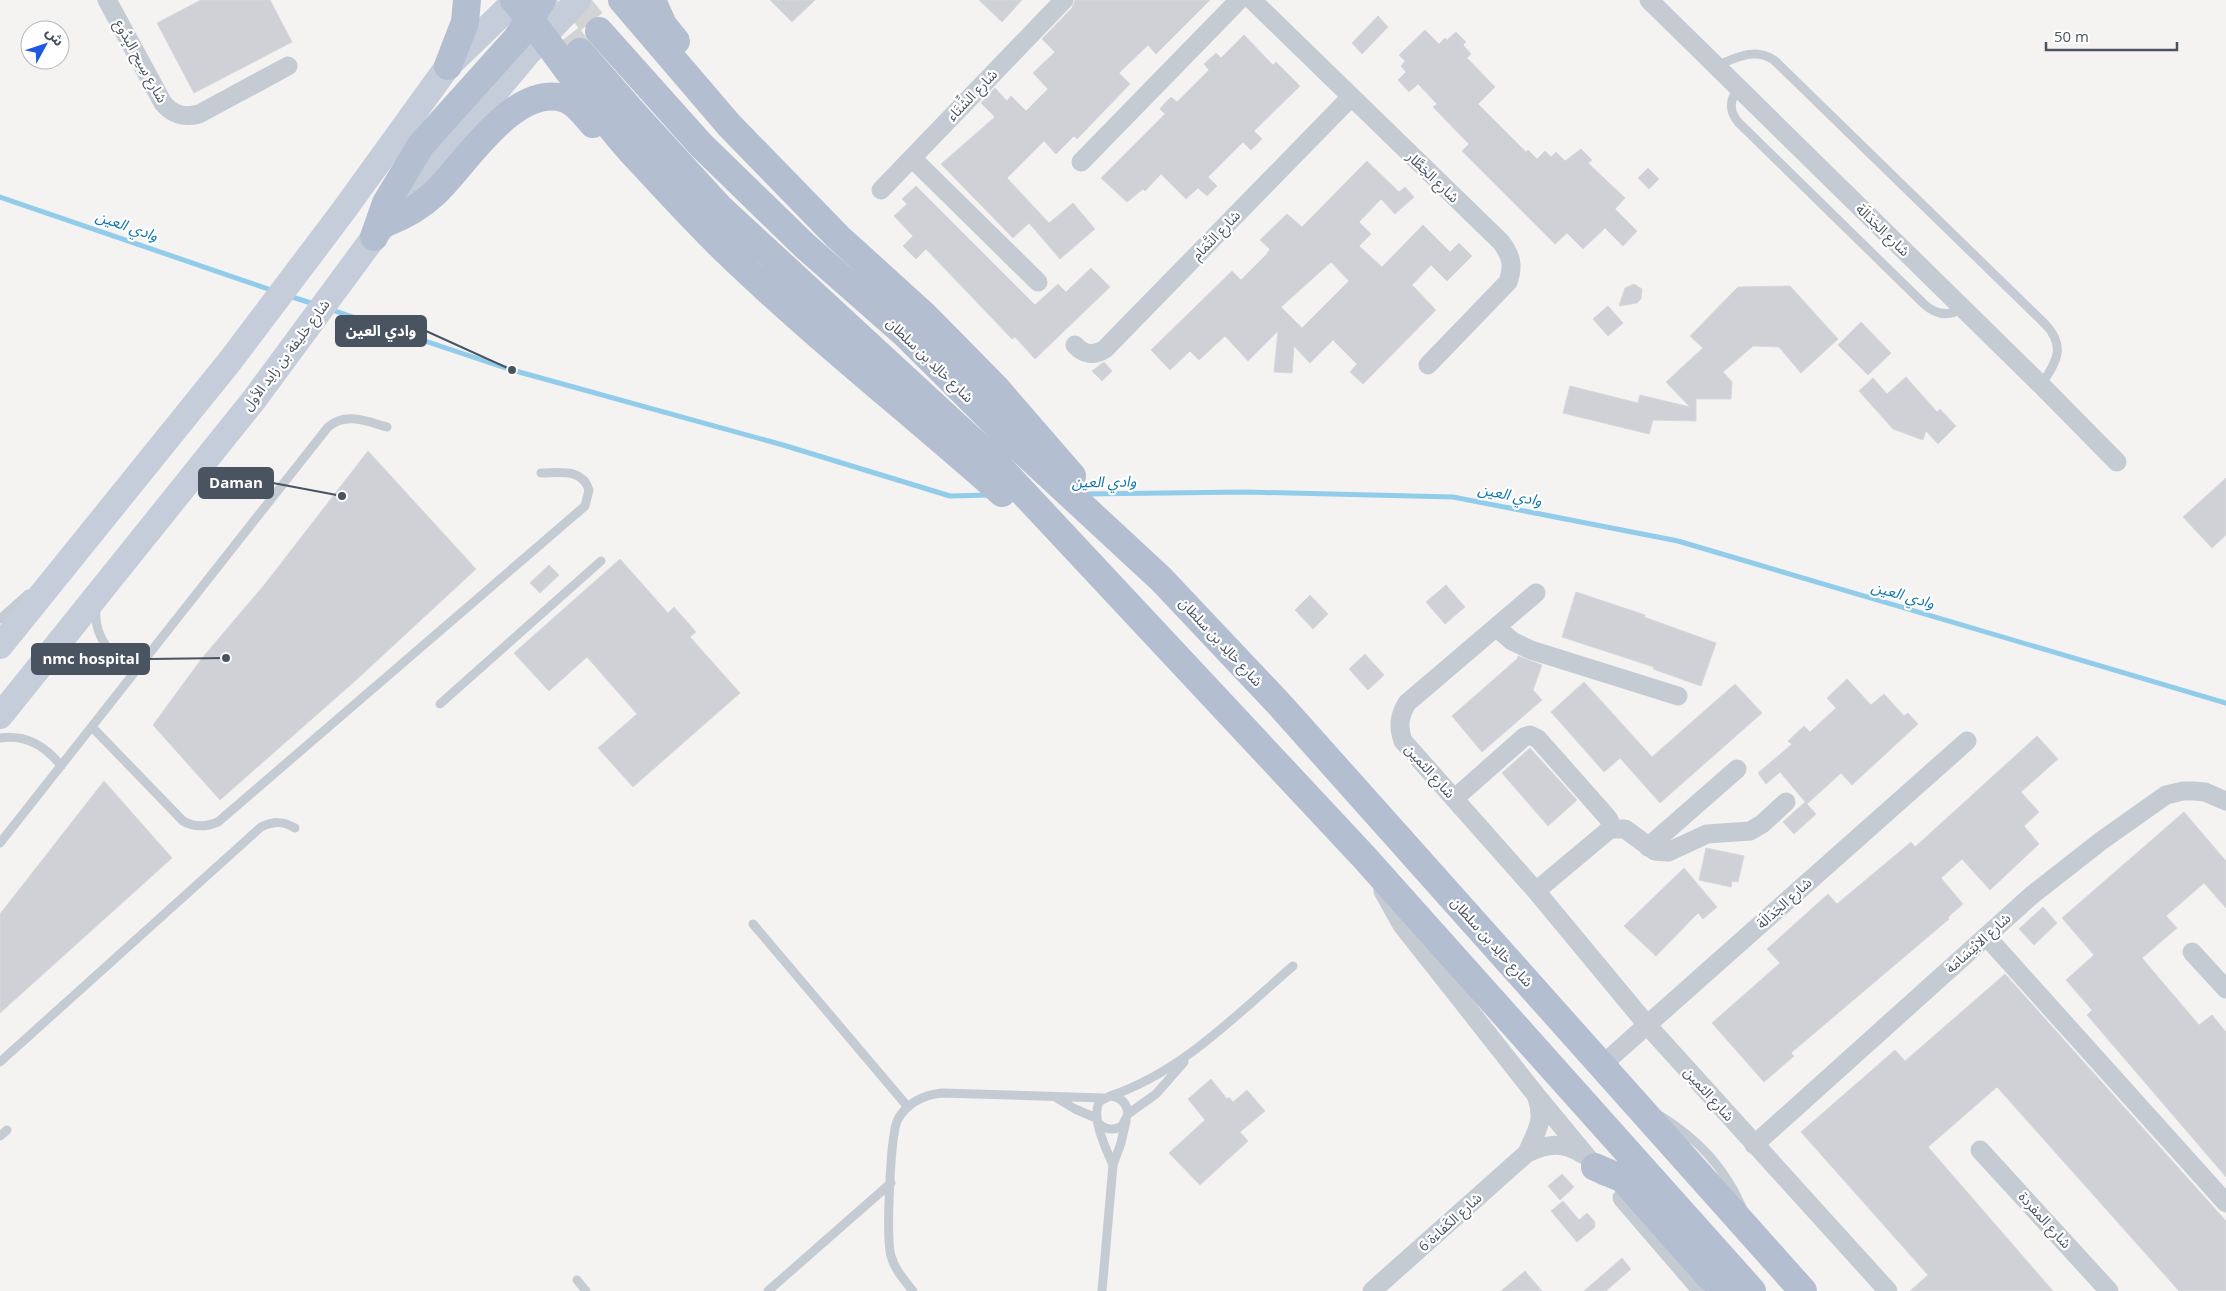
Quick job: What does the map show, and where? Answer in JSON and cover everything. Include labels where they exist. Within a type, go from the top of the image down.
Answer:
[{"type":"main road","points":[[0,646],[230,361],[344,210],[448,66],[464,22],[467,0]]},
{"type":"main road","points":[[448,66],[527,9],[558,0]]},
{"type":"main road","points":[[527,9],[578,0]]},
{"type":"main road","points":[[622,0],[723,118],[838,237],[924,315],[995,387],[1161,579]]},
{"type":"main road","points":[[652,0],[662,25],[776,159],[808,206]]},
{"type":"main road","points":[[380,230],[386,203],[421,145],[517,38],[527,9]]},
{"type":"main road","points":[[527,9],[599,112],[632,152],[725,250]]},
{"type":"main road","name":"شارع خالِد بن سلطان","points":[[599,31],[653,94],[701,145],[805,246],[905,334],[1024,453],[1161,579],[1280,704],[1803,1291]]},
{"type":"main road","points":[[580,52],[719,207],[874,366],[1130,607],[1364,857],[1752,1291]]},
{"type":"main road","points":[[380,230],[435,193],[510,112],[536,99],[559,97],[577,106],[672,210],[874,366]]},
{"type":"main road","name":"شارع خليفة بن زايد الأول","points":[[0,716],[253,401],[380,230]]},
{"type":"main road","points":[[1592,1163],[1623,1179],[1709,1276],[1730,1291]]},
{"type":"street","name":"شارع سِيح البِدُوع","points":[[107,0],[163,103],[176,114],[192,116],[199,114],[288,66]]},
{"type":"street","name":"شارع الشِّتَاء","points":[[881,190],[1064,0]]},
{"type":"street","points":[[1081,162],[1239,0]]},
{"type":"street","name":"شارع الخِطَّار","points":[[1252,0],[1501,242],[1510,256],[1512,265],[1508,282],[1428,365]]},
{"type":"street","name":"شارع الجَدَالَة","points":[[1649,0],[2117,462]]},
{"type":"street","name":"شارع التَّمَام","points":[[1075,345],[1079,350],[1091,354],[1105,349],[1351,96]]},
{"type":"street","points":[[912,158],[1038,282]]},
{"type":"street","name":"شارع الثمين","points":[[1536,593],[1408,704],[1399,721],[1403,741],[1536,891],[1648,1026],[1888,1291]]},
{"type":"street","points":[[1496,627],[1512,641],[1531,650],[1678,696]]},
{"type":"street","points":[[1454,799],[1524,737],[1530,736],[1538,739],[1608,818],[1613,828]]},
{"type":"street","name":"شارع الجَدَالَة","points":[[1602,1065],[1967,741]]},
{"type":"street","points":[[1648,847],[1737,769]]},
{"type":"street","name":"شارع الابْتِسَامَة","points":[[1754,1145],[1986,936],[2066,868],[2166,795],[2183,791],[2194,791],[2205,792],[2226,800]]},
{"type":"street","points":[[1536,891],[1613,828],[1630,831],[1655,851],[1668,852],[1707,834],[1750,831],[1762,824],[1786,802]]},
{"type":"street","points":[[1364,857],[1402,925],[1536,1095],[1702,1291]]},
{"type":"street","points":[[1986,936],[2226,1204]]},
{"type":"street","points":[[2192,952],[2226,989]]},
{"type":"street","name":"شارع الكَفاءة 6","points":[[1528,1153],[1541,1123],[1540,1108],[1536,1095]]},
{"type":"street","name":"شارع الكَفاءة 6","points":[[1372,1291],[1528,1153],[1554,1144],[1575,1149],[1592,1163]]},
{"type":"street","name":"شارع المفردة","points":[[1980,1150],[2109,1291]]},
{"type":"lane","points":[[1715,66],[1747,54],[1761,54],[1774,60],[1796,81],[2053,333],[2057,344],[2057,356],[2041,385]]},
{"type":"lane","points":[[0,843],[328,427],[339,420],[350,418],[387,427]]},
{"type":"lane","points":[[92,726],[183,821],[202,826],[218,822],[585,506],[590,490],[584,479],[579,475],[568,472],[541,473]]},
{"type":"lane","points":[[0,619],[90,536]]},
{"type":"lane","points":[[440,704],[601,561]]},
{"type":"lane","points":[[99,591],[96,610],[99,632],[114,655],[126,666],[136,671]]},
{"type":"lane","points":[[0,738],[15,737],[36,743],[54,757],[61,766]]},
{"type":"lane","points":[[0,1062],[261,828],[278,822],[295,828]]},
{"type":"lane","points":[[753,924],[908,1107]]},
{"type":"lane","points":[[1113,1164],[1104,1144],[1097,1120],[1097,1106],[1107,1097],[1152,1079],[1190,1054],[1292,966]]},
{"type":"lane","points":[[1055,1097],[1097,1120],[1107,1129],[1113,1130],[1122,1126],[1127,1118],[1156,1094],[1190,1054]]},
{"type":"lane","points":[[913,1291],[898,1272],[890,1254],[888,1234],[895,1128],[908,1107],[924,1096],[942,1093],[1107,1097],[1121,1099],[1128,1108],[1121,1143],[1113,1164],[1103,1290]]},
{"type":"lane","points":[[768,1291],[891,1183]]},
{"type":"lane","points":[[577,1280],[586,1291]]},
{"type":"building","points":[[201,0],[270,0],[292,42],[194,93],[157,23]]},
{"type":"building","points":[[770,0],[815,0],[792,22]]},
{"type":"building","points":[[979,0],[1022,0],[1002,22]]},
{"type":"building","points":[[1075,0],[1210,0],[1156,54],[1148,45],[1119,73],[1130,84],[1077,139],[1074,136],[1056,154],[1044,141],[1007,178],[1049,223],[1073,203],[1095,229],[1060,259],[1029,223],[1013,238],[941,164],[995,117],[981,103],[995,88],[1007,101],[1011,96],[1026,111],[1048,89],[1033,73],[1055,52],[1042,39],[1072,8]]},
{"type":"building","points":[[1378,16],[1388,27],[1362,54],[1352,43]]},
{"type":"building","points":[[1425,30],[1439,44],[1456,32],[1466,42],[1463,45],[1471,54],[1467,58],[1495,87],[1478,104],[1526,152],[1528,150],[1537,159],[1545,151],[1551,157],[1556,152],[1565,161],[1581,149],[1592,160],[1588,163],[1625,198],[1615,209],[1637,231],[1623,246],[1605,228],[1583,249],[1567,233],[1555,244],[1462,151],[1469,144],[1433,107],[1437,104],[1418,84],[1409,92],[1398,80],[1406,72],[1401,66],[1405,61],[1399,55]]},
{"type":"building","points":[[1244,35],[1273,65],[1276,62],[1300,86],[1254,131],[1262,139],[1251,150],[1243,142],[1208,177],[1217,186],[1207,196],[1198,188],[1186,199],[1161,174],[1145,191],[1143,189],[1127,202],[1101,178],[1165,114],[1160,109],[1171,97],[1177,102],[1209,70],[1204,64],[1216,53],[1221,58]]},
{"type":"building","points":[[1367,161],[1399,192],[1405,187],[1414,197],[1395,214],[1381,199],[1359,222],[1371,234],[1359,246],[1382,267],[1423,225],[1450,252],[1459,243],[1472,256],[1447,281],[1431,265],[1412,285],[1436,310],[1363,384],[1350,372],[1357,364],[1333,340],[1310,363],[1294,346],[1292,373],[1274,372],[1278,331],[1248,361],[1225,336],[1199,360],[1190,351],[1170,370],[1151,350],[1232,271],[1241,280],[1266,255],[1270,249],[1260,240],[1287,214],[1302,227]],"holes":[[[1331,262],[1349,281],[1302,328],[1281,307]]]},
{"type":"building","points":[[1648,168],[1659,179],[1649,189],[1638,178]]},
{"type":"building","points":[[916,186],[1035,305],[1058,284],[1066,292],[1091,268],[1110,287],[1035,359],[1015,337],[1012,339],[926,249],[916,259],[903,246],[913,236],[894,216],[907,204],[902,199]]},
{"type":"building","points":[[1634,284],[1642,289],[1641,299],[1637,303],[1619,306],[1625,288]]},
{"type":"building","points":[[1790,286],[1838,339],[1801,373],[1779,347],[1753,346],[1723,372],[1732,382],[1731,399],[1696,399],[1696,421],[1653,420],[1649,434],[1563,413],[1570,386],[1638,403],[1640,395],[1690,407],[1666,382],[1703,348],[1690,336],[1738,287]]},
{"type":"building","points":[[1608,306],[1623,323],[1608,336],[1593,319]]},
{"type":"building","points":[[1861,322],[1891,353],[1868,375],[1838,345]]},
{"type":"building","points":[[1104,362],[1112,371],[1102,381],[1092,371]]},
{"type":"building","points":[[1906,377],[1937,412],[1940,409],[1956,426],[1938,444],[1926,431],[1923,440],[1893,429],[1859,391],[1873,378],[1887,394]]},
{"type":"building","points":[[368,451],[476,569],[355,681],[220,800],[153,725],[203,657],[265,584]]},
{"type":"building","points":[[2226,478],[2226,535],[2212,548],[2183,517]]},
{"type":"building","points":[[620,559],[668,613],[674,607],[696,632],[690,637],[740,693],[633,787],[598,748],[637,714],[587,657],[549,691],[514,653]]},
{"type":"building","points":[[549,565],[559,575],[540,593],[530,583]]},
{"type":"building","points":[[1446,585],[1465,607],[1445,624],[1426,602]]},
{"type":"building","points":[[1576,592],[1645,615],[1644,617],[1716,643],[1701,686],[1653,669],[1654,667],[1562,637]]},
{"type":"building","points":[[1310,595],[1328,614],[1313,629],[1295,610]]},
{"type":"building","points":[[1365,654],[1384,675],[1368,690],[1349,669]]},
{"type":"building","points":[[1518,656],[1542,665],[1533,690],[1542,700],[1482,752],[1452,716],[1517,659]]},
{"type":"building","points":[[1847,679],[1871,705],[1884,694],[1904,716],[1908,713],[1918,724],[1852,785],[1841,773],[1807,804],[1780,772],[1766,784],[1758,773],[1792,744],[1788,741],[1804,726],[1810,732],[1836,708],[1827,698]]},
{"type":"building","points":[[1584,682],[1652,757],[1735,684],[1762,713],[1660,803],[1620,758],[1604,772],[1551,712]]},
{"type":"building","points":[[2037,736],[2058,759],[2021,792],[2039,812],[2024,826],[2039,844],[1990,890],[1962,859],[1941,878],[1963,904],[1948,917],[1949,919],[1791,1053],[1794,1056],[1764,1082],[1712,1023],[1780,963],[1767,949],[1828,894],[1837,904],[1911,842],[1915,847]]},
{"type":"building","points":[[1530,748],[1577,800],[1548,826],[1502,773]]},
{"type":"building","points":[[104,781],[172,858],[0,1013],[0,914]]},
{"type":"building","points":[[1805,802],[1816,814],[1794,834],[1783,822]]},
{"type":"building","points":[[2184,812],[2226,861],[2226,908],[2204,883],[2166,916],[2177,928],[2142,958],[2199,1025],[2212,1015],[2226,1032],[2226,1177],[2087,1015],[2092,1010],[2066,980],[2094,955],[2062,918]]},
{"type":"building","points":[[1706,848],[1744,856],[1738,882],[1732,881],[1731,887],[1699,880]]},
{"type":"building","points":[[1684,868],[1717,907],[1703,919],[1698,913],[1656,956],[1624,926]]},
{"type":"building","points":[[2043,907],[2057,923],[2034,945],[2019,929]]},
{"type":"building","points":[[2005,974],[2226,1221],[2226,1291],[2179,1291],[1997,1087],[1928,1147],[2053,1291],[1910,1291],[1928,1275],[1801,1132],[1895,1050],[1905,1061]]},
{"type":"building","points":[[1211,1079],[1227,1099],[1229,1097],[1233,1102],[1247,1090],[1265,1111],[1240,1132],[1248,1141],[1200,1185],[1169,1153],[1205,1120],[1188,1099]]},
{"type":"building","points":[[1562,1174],[1574,1187],[1560,1200],[1548,1186]]},
{"type":"building","points":[[1563,1201],[1579,1220],[1587,1213],[1595,1222],[1595,1227],[1577,1242],[1551,1211]]},
{"type":"building","points":[[1622,1258],[1631,1269],[1606,1291],[1584,1291]]},
{"type":"building","points":[[1525,1271],[1542,1291],[1501,1291]]},
{"type":"waterway","name":"وادي العين","points":[[0,197],[274,291]]},
{"type":"waterway","name":"وادي العين","points":[[289,296],[314,304]]},
{"type":"waterway","name":"وادي العين","points":[[329,309],[512,370],[783,445],[950,496],[991,495]]},
{"type":"waterway","name":"وادي العين","points":[[1084,494],[1246,492],[1453,497],[1678,541],[2226,703]]},
{"type":"tunnel","points":[[574,0],[599,31]]},
{"type":"tunnel","points":[[542,3],[580,52]]},
{"type":"place","name":"وادي العين","points":[[512,370]]},
{"type":"place","name":"Daman","points":[[342,496]]},
{"type":"place","name":"nmc hospital","points":[[226,658]]}]
